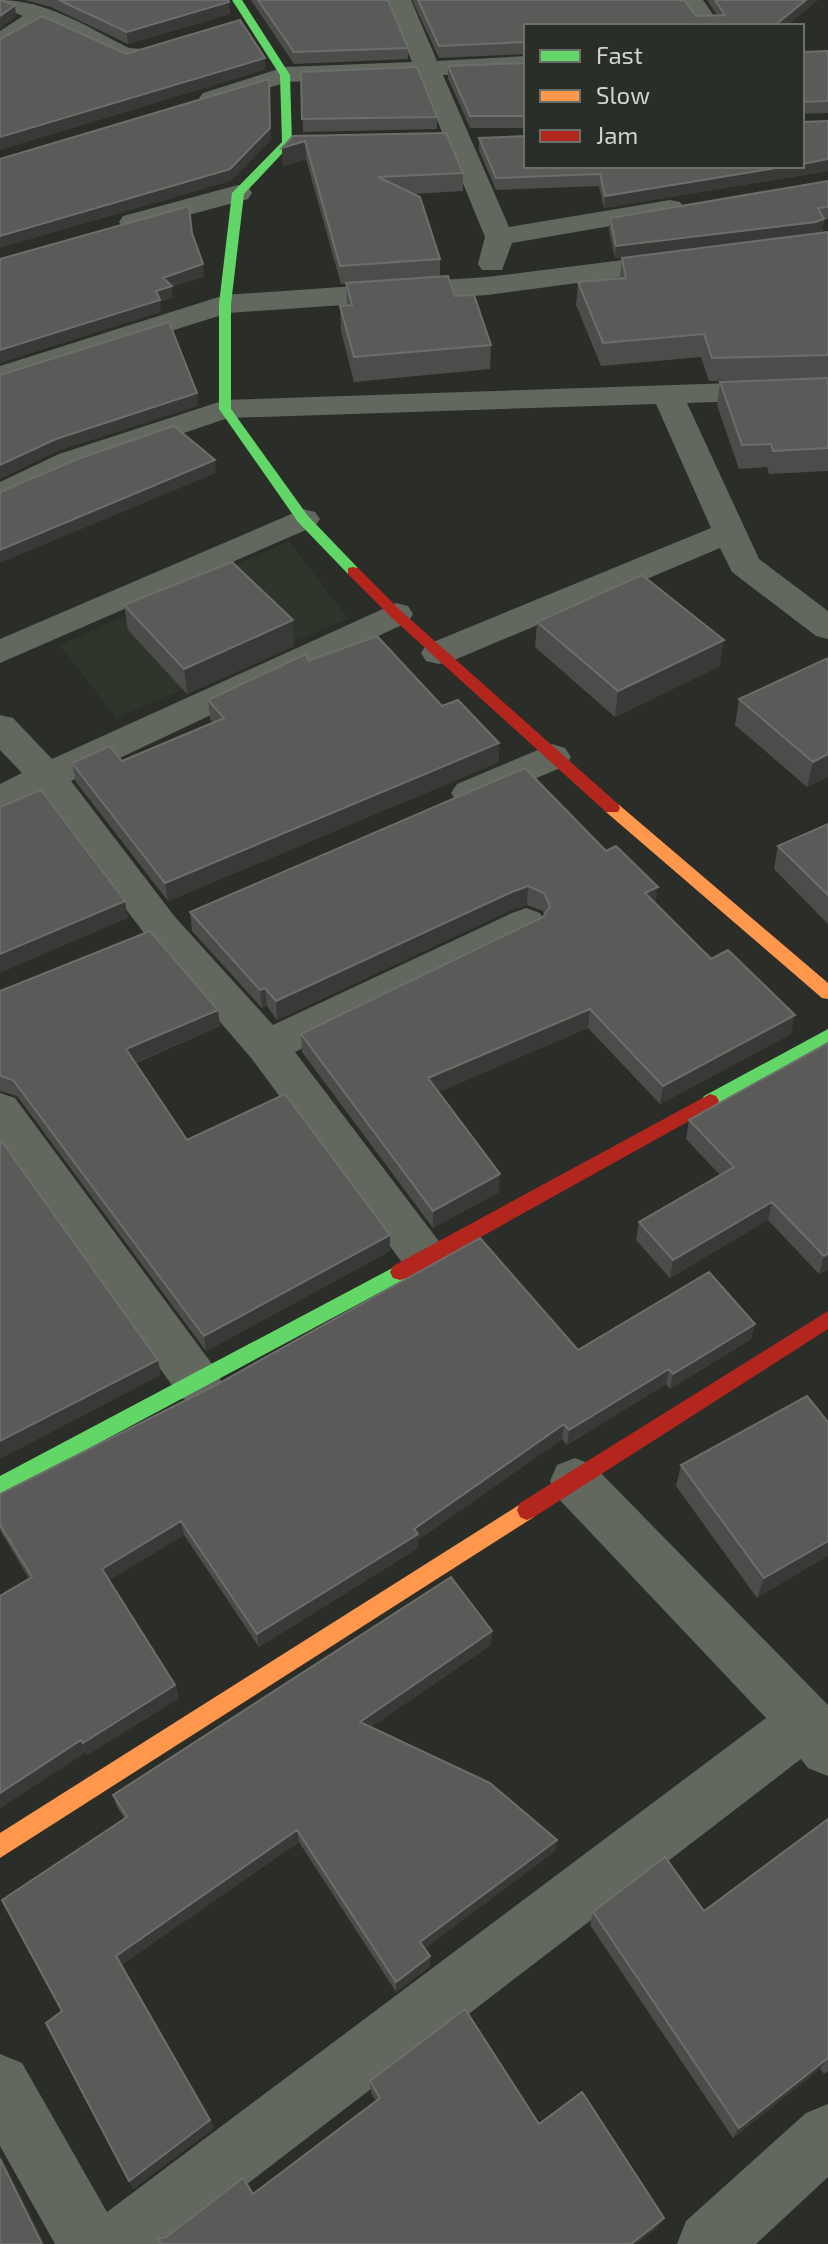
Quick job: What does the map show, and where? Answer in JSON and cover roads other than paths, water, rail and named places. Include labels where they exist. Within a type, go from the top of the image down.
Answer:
[{"type":"street","points":[[2,0],[42,14],[126,56],[153,48]]},
{"type":"street","points":[[416,0],[400,0],[428,66],[474,141],[499,237],[487,286]]},
{"type":"street","points":[[691,0],[708,24]]},
{"type":"street","points":[[221,27],[243,9],[285,75],[287,143]]},
{"type":"street","points":[[0,42],[42,14]]},
{"type":"street","points":[[180,107],[285,75],[428,66],[524,64]]},
{"type":"street","points":[[429,142],[474,141]]},
{"type":"street","points":[[104,230],[238,193],[287,143],[319,143]]},
{"type":"street","points":[[238,193],[225,304],[225,409],[303,519],[396,614],[552,757],[828,993]]},
{"type":"street","points":[[499,237],[703,202]]},
{"type":"street","points":[[0,376],[225,304],[487,286],[704,259]]},
{"type":"street","points":[[0,495],[70,461],[225,409],[828,389]]},
{"type":"street","points":[[668,395],[744,565],[828,628]]},
{"type":"street","points":[[0,652],[303,519]]},
{"type":"street","points":[[439,653],[729,532]]},
{"type":"street","points":[[0,799],[396,614]]},
{"type":"street","points":[[0,727],[46,776],[161,926],[267,1047],[425,1258]]},
{"type":"street","points":[[437,808],[552,757]]},
{"type":"street","points":[[267,1047],[526,923]]},
{"type":"street","points":[[0,1487],[198,1383],[828,1036]]},
{"type":"street","points":[[0,1110],[198,1383]]},
{"type":"street","points":[[0,1846],[828,1319]]},
{"type":"street","points":[[117,2244],[817,1735],[575,1481]]},
{"type":"street","points":[[0,2085],[90,2244]]},
{"type":"street","points":[[709,2244],[823,2151]]}]
